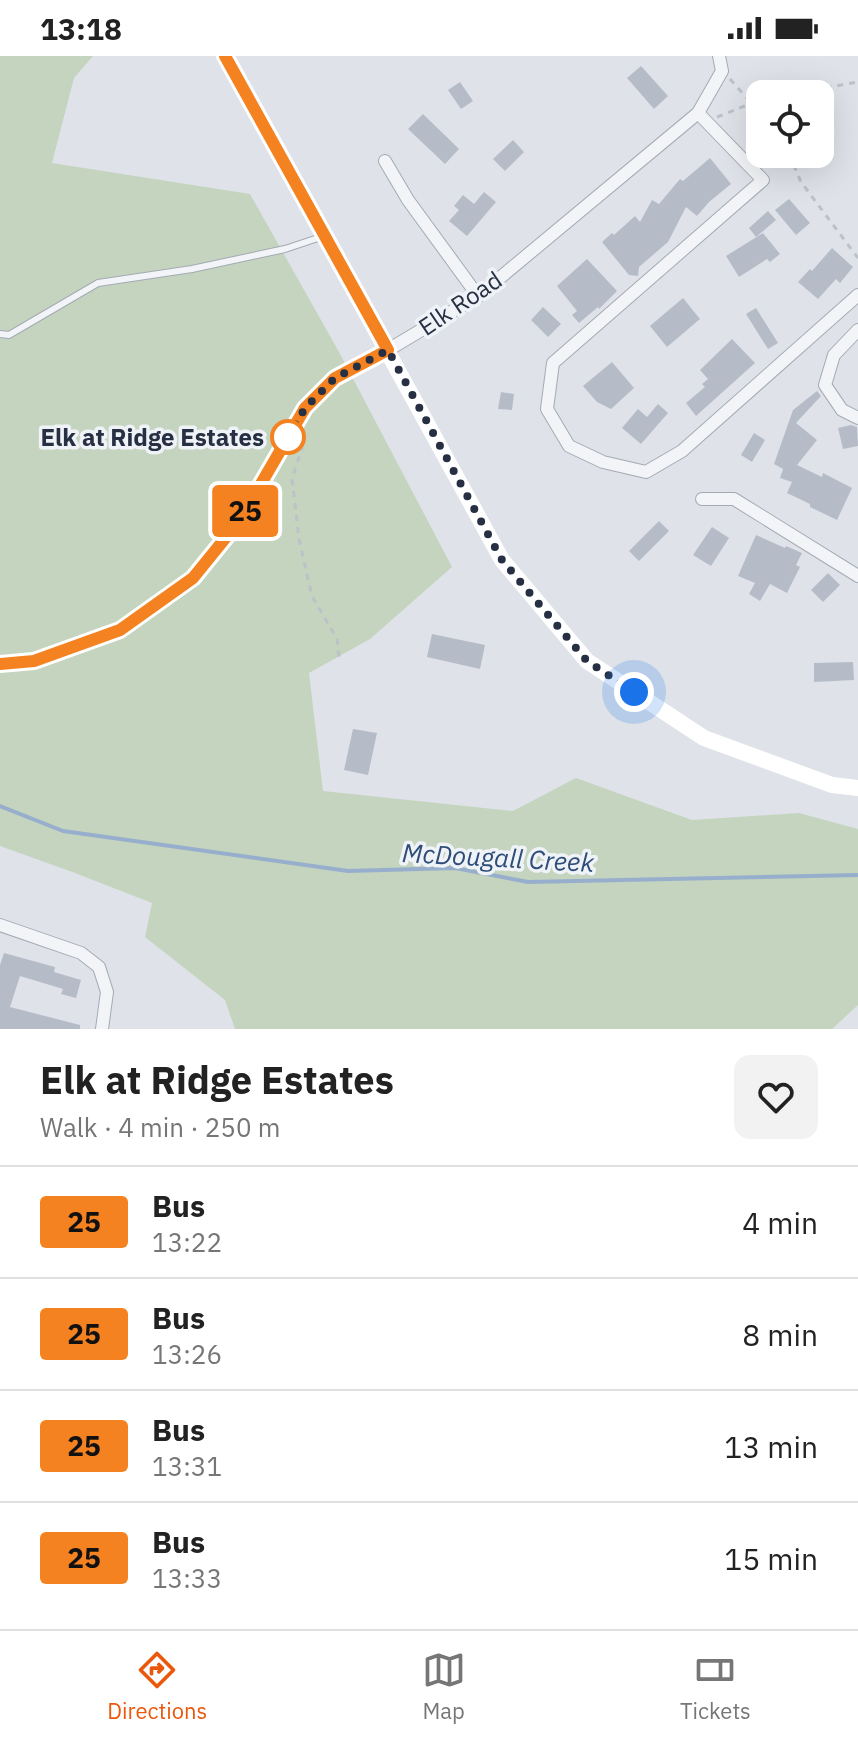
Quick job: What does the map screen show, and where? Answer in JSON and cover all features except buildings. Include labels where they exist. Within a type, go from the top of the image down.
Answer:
[{"type":"street","points":[[225,56],[502,560],[587,661],[704,738],[832,785],[858,788]]},
{"type":"street","points":[[719,56],[722,71]]},
{"type":"street","name":"Elk Road","points":[[0,664],[34,661],[120,630],[193,578],[240,520],[305,408],[335,378],[478,296],[702,117],[722,71]]},
{"type":"street","points":[[702,117],[763,180],[553,363],[547,409],[569,446],[603,462],[646,472],[682,451],[858,295]]},
{"type":"street","points":[[385,161],[408,200],[478,296]]},
{"type":"street","points":[[858,330],[834,355],[825,385],[842,410],[858,418]]},
{"type":"street","points":[[702,499],[734,499],[858,576]]},
{"type":"street","points":[[0,925],[81,953],[99,967],[107,992],[102,1029]]},
{"type":"lane","points":[[0,334],[9,335],[98,283],[192,269],[285,249],[324,236]]},
{"type":"path","points":[[722,71],[746,97]]},
{"type":"path","points":[[834,86],[858,82]]},
{"type":"path","points":[[702,117],[746,104]]},
{"type":"path","points":[[795,168],[801,182],[858,258]]},
{"type":"path","points":[[294,427],[302,448],[292,479],[299,539],[312,596],[337,639],[339,657]]},
{"type":"green space","points":[[0,56],[93,56],[74,78],[52,163],[250,194],[339,352],[452,567],[370,639],[309,673],[323,791],[513,811],[576,778],[692,820],[799,813],[858,829],[858,1005],[832,1029],[235,1029],[225,1000],[145,937],[152,903],[0,846]]},
{"type":"waterway","name":"McDougall Creek","points":[[0,806],[63,831],[348,871],[455,868],[528,882],[858,875]]},
{"type":"bus line","name":"25","points":[[0,664],[34,661],[120,630],[193,578],[240,520],[305,408],[335,378],[388,350],[225,56]]},
{"type":"place","name":"Elk at Ridge Estates","points":[[288,437]]},
{"type":"route","points":[[288,437],[305,408],[335,378],[388,350],[502,560],[587,661],[634,692]]}]
